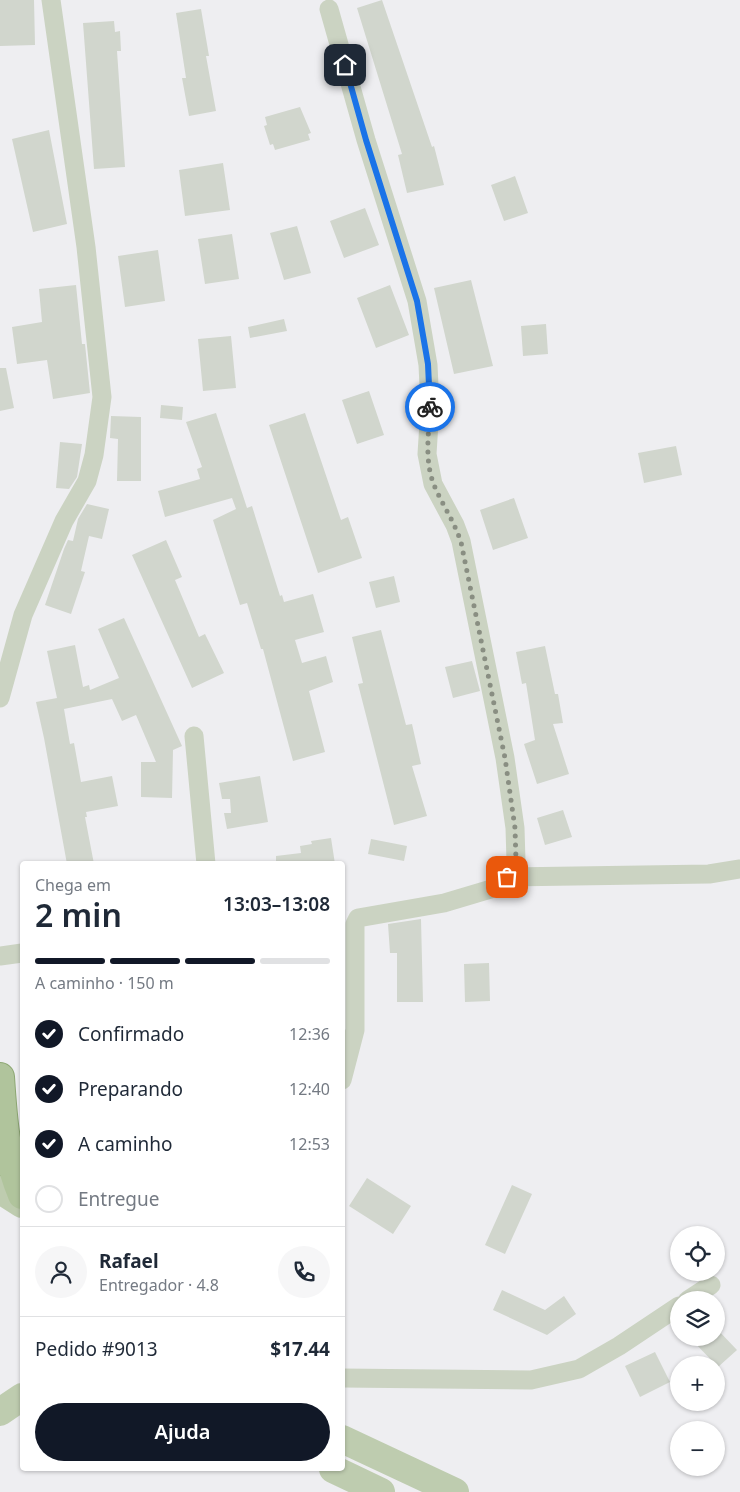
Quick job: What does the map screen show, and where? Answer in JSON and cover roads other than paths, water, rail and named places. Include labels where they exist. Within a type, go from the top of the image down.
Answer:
[{"type":"highway","points":[[0,1077],[3,1131],[10,1165],[20,1191]]},
{"type":"main road","points":[[0,1190],[20,1203]]},
{"type":"main road","points":[[345,1439],[455,1492]]},
{"type":"main road","points":[[337,1471],[381,1492]]},
{"type":"street","points":[[0,698],[23,615],[64,521],[87,481],[94,455],[102,397],[86,247],[51,0]]},
{"type":"street","points":[[329,9],[366,140],[417,301],[428,364],[430,407],[427,454],[433,484],[455,525],[461,542],[506,767],[515,828],[516,861],[507,877],[491,889],[444,902],[358,918],[355,924],[355,1030],[345,1068]]},
{"type":"street","points":[[194,736],[206,861]]},
{"type":"street","points":[[507,877],[709,874],[740,870]]},
{"type":"street","points":[[0,956],[20,954]]},
{"type":"street","points":[[702,1291],[711,1285]]},
{"type":"street","points":[[345,1378],[531,1380],[579,1369],[619,1346],[670,1312]]}]
